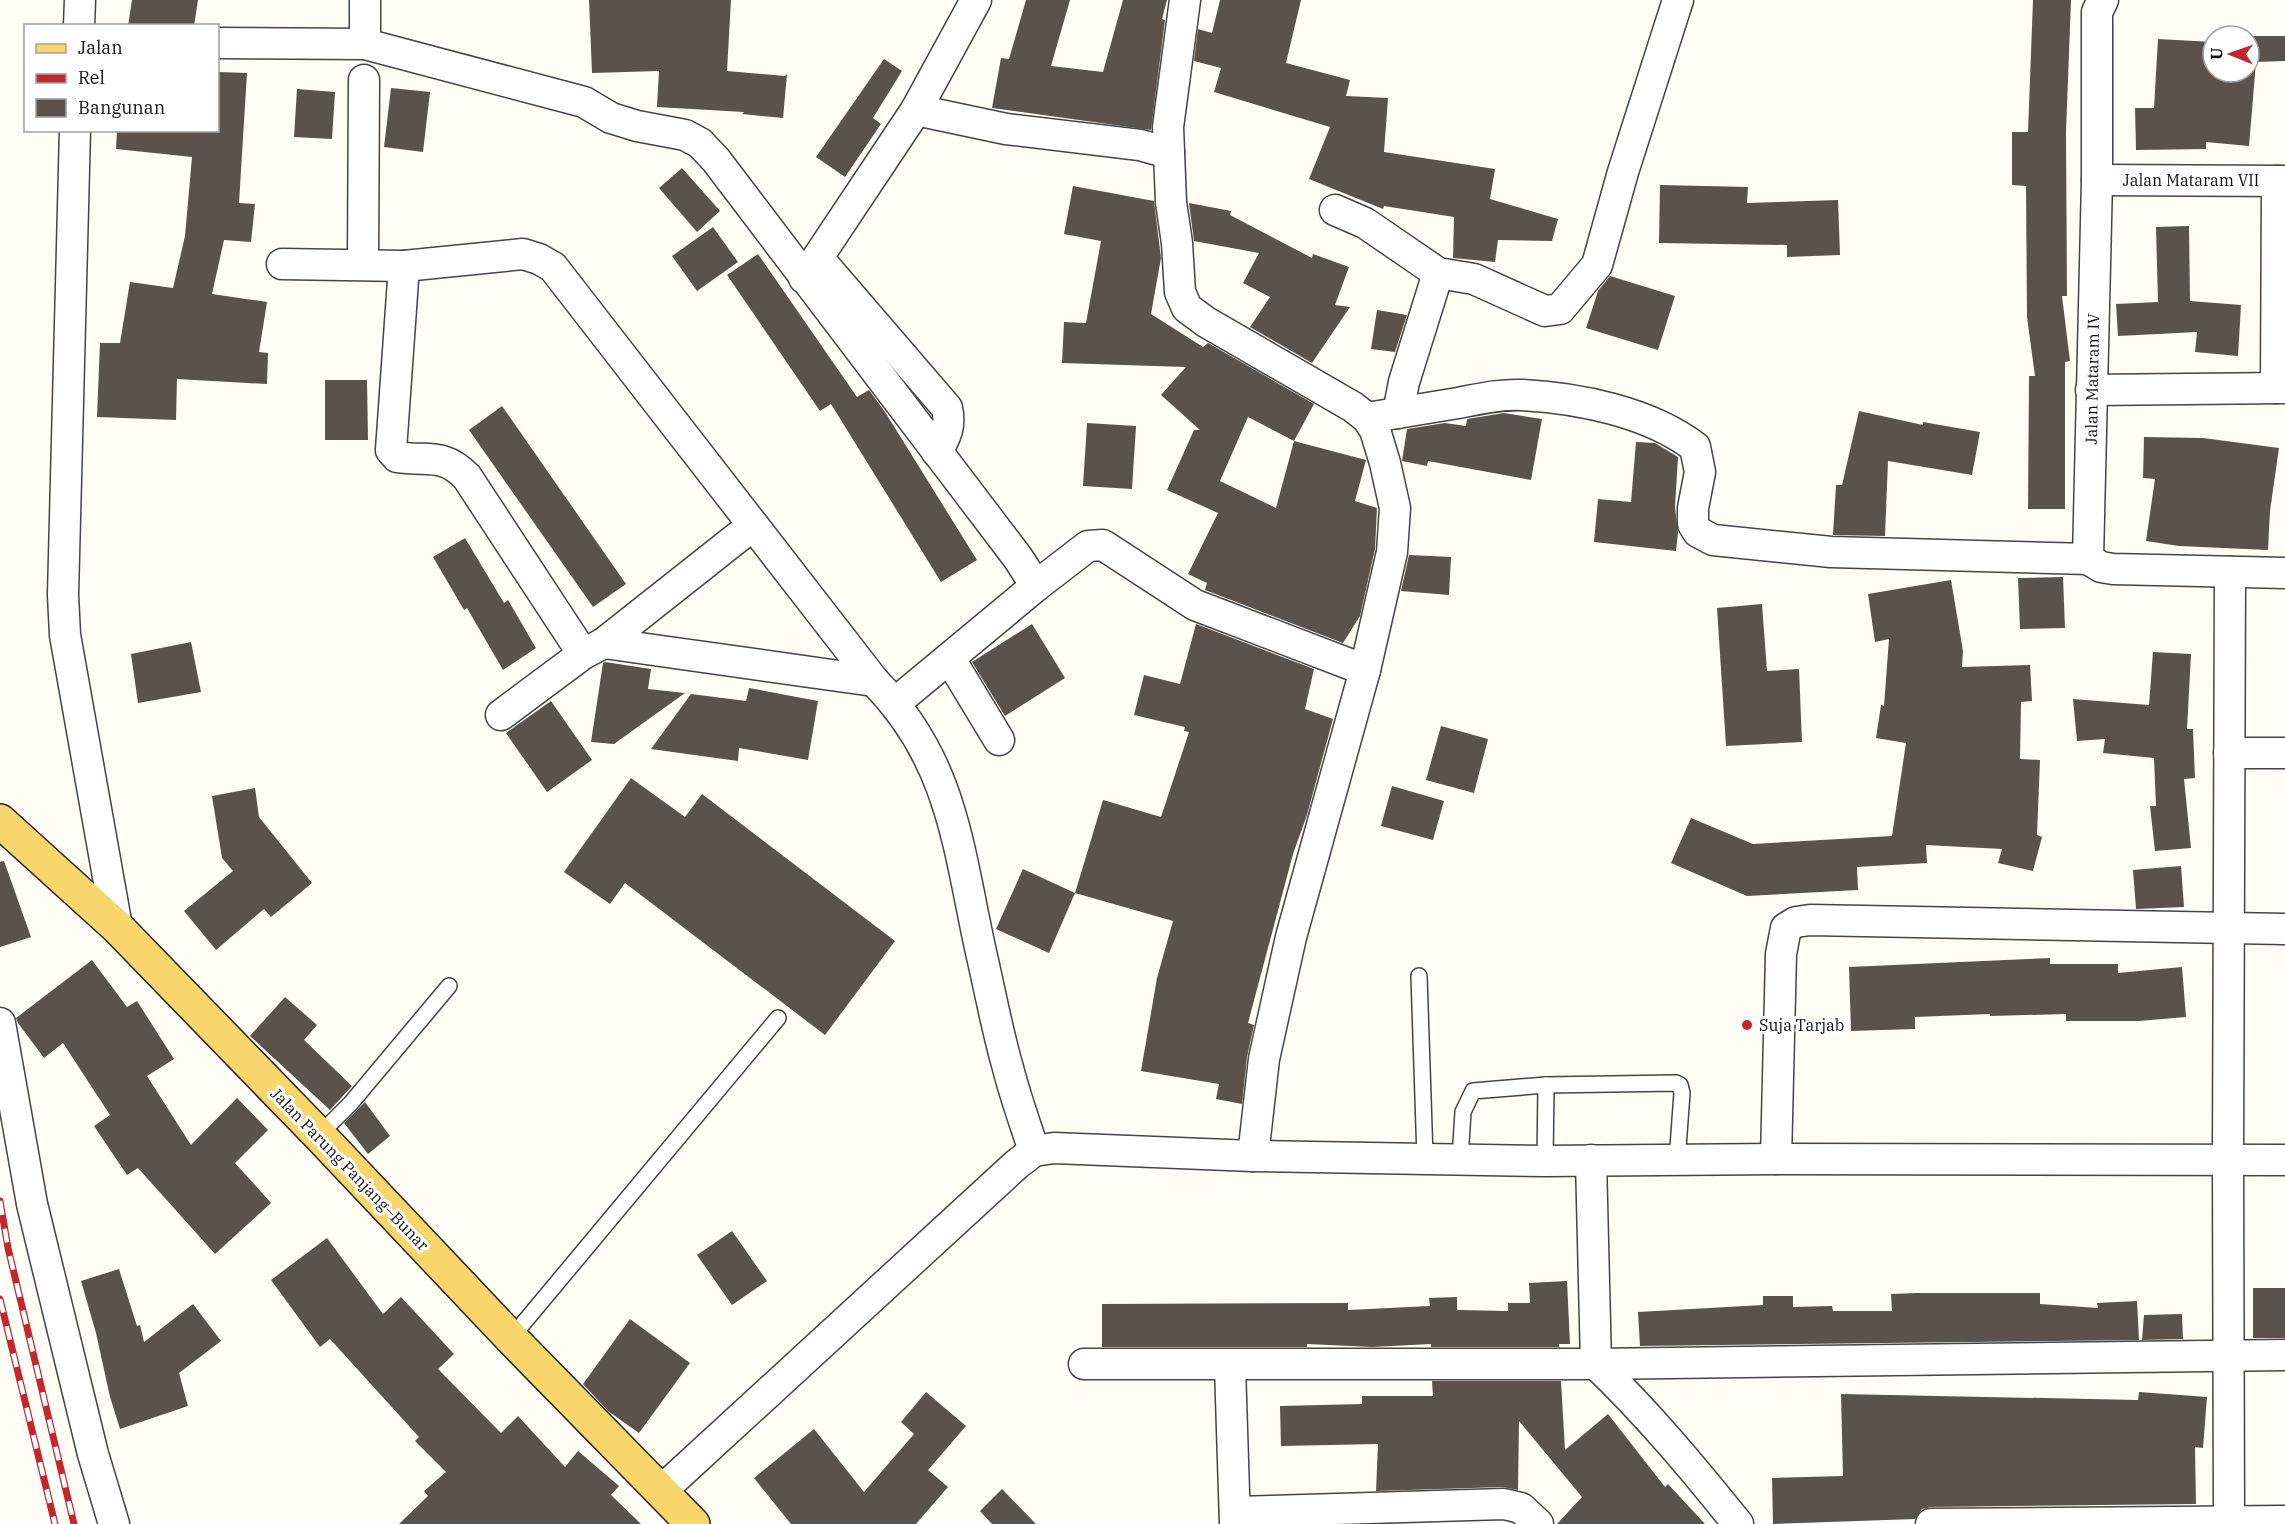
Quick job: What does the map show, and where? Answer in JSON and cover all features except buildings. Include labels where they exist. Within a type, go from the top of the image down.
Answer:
[{"type":"main road","name":"Jalan Parung Panjang–Bunar","points":[[2,832],[117,927],[319,1135],[511,1338],[693,1524]]},
{"type":"street","points":[[79,24],[80,0]]},
{"type":"street","points":[[365,0],[365,44]]},
{"type":"street","points":[[811,268],[916,110],[976,0]]},
{"type":"street","points":[[1185,0],[1168,127],[1171,202],[1177,243],[1180,292],[1187,308],[1206,322],[1353,407],[1367,418],[1374,430],[1385,463],[1395,508],[1392,552],[1365,670],[1291,938],[1264,1059],[1253,1156]]},
{"type":"street","points":[[1335,210],[1365,223],[1438,273],[1474,279],[1545,311],[1560,309],[1597,266],[1623,172],[1678,0]]},
{"type":"street","name":"Jalan Mataram IV","points":[[2088,559],[2097,180],[2097,12],[2103,0]]},
{"type":"street","points":[[219,43],[365,44],[584,102],[611,118],[637,126],[686,135],[700,143],[811,268],[937,452],[1018,558],[1036,586]]},
{"type":"street","points":[[363,264],[364,80]]},
{"type":"street","points":[[916,110],[1006,129],[1140,145],[1169,153]]},
{"type":"street","points":[[75,132],[63,595],[65,635],[117,927]]},
{"type":"street","name":"Jalan Mataram VII","points":[[2097,180],[2281,181]]},
{"type":"street","points":[[2091,390],[2280,388],[2281,181]]},
{"type":"street","points":[[282,264],[404,266],[523,254],[553,267],[752,526],[874,681],[896,703],[935,769],[946,794],[956,828],[978,940],[1008,1069],[1034,1151]]},
{"type":"street","points":[[404,266],[391,450],[397,457],[441,460],[455,464],[467,477],[593,649],[874,681]]},
{"type":"street","points":[[1398,412],[1404,382],[1438,273]]},
{"type":"street","points":[[1367,418],[1497,396],[1521,395],[1579,402],[1642,417],[1682,437],[1695,447],[1700,472],[1693,508],[1693,524],[1698,532],[1713,540],[1831,552],[2088,559],[2101,567],[2113,569],[2285,573]]},
{"type":"street","points":[[501,715],[593,649],[752,526]]},
{"type":"street","points":[[896,703],[1036,586],[1088,546],[1103,545],[1195,605],[1365,670]]},
{"type":"street","points":[[2229,1523],[2230,572]]},
{"type":"street","points":[[950,659],[999,740]]},
{"type":"street","points":[[2229,753],[2285,753]]},
{"type":"street","points":[[1776,1159],[1781,954],[1786,928],[1796,922],[1810,920],[2285,928]]},
{"type":"street","points":[[0,1023],[32,1204],[93,1454],[114,1524]]},
{"type":"street","points":[[660,1491],[1017,1164],[1034,1151],[1054,1148],[1253,1156],[1545,1161],[2285,1160]]},
{"type":"street","points":[[1591,1160],[1596,1364],[1674,1445],[1738,1524]]},
{"type":"street","points":[[1084,1364],[1230,1366],[1596,1364],[2285,1355]]},
{"type":"street","points":[[1230,1366],[1235,1518],[1503,1504],[1521,1508],[1538,1524]]},
{"type":"street","points":[[1931,1524],[2285,1521]]},
{"type":"lane","points":[[1419,976],[1425,1158]]},
{"type":"lane","points":[[319,1135],[351,1103],[449,986]]},
{"type":"lane","points":[[511,1338],[778,1018]]},
{"type":"lane","points":[[1460,1159],[1463,1112],[1473,1091],[1546,1085],[1676,1083],[1680,1085],[1682,1093],[1677,1161]]},
{"type":"lane","points":[[1545,1161],[1546,1085]]},
{"type":"railway","points":[[0,1201],[8,1248],[74,1524]]},
{"type":"railway","points":[[0,1299],[55,1524]]},
{"type":"place","name":"Suja Tarjab","points":[[1747,1025]]}]
